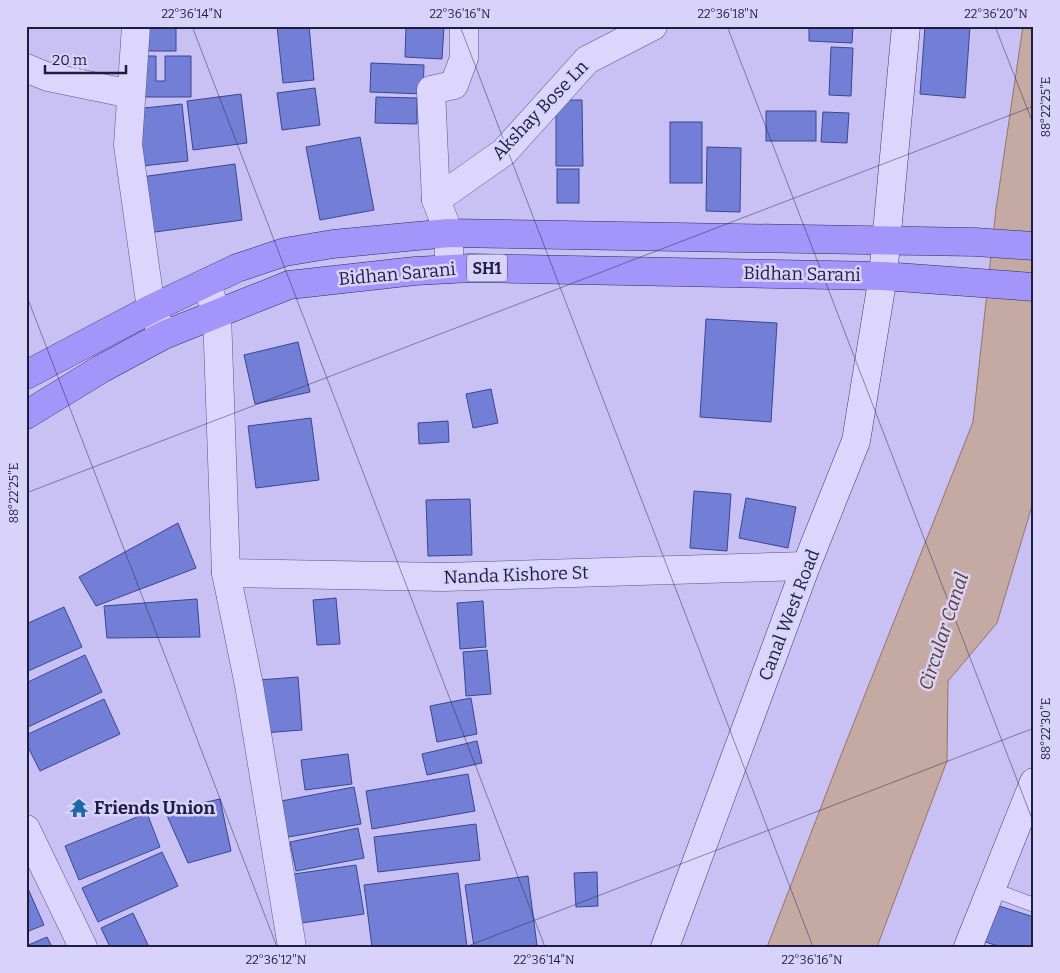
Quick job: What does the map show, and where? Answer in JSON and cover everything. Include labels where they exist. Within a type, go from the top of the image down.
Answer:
[{"type":"main road","name":"Bidhan Sarani","points":[[27,373],[237,268],[285,252],[333,244],[449,233],[975,242],[1034,246]]},
{"type":"main road","name":"Bidhan Sarani","points":[[26,415],[101,369],[164,335],[289,285],[471,268],[883,276],[1034,287]]},
{"type":"street","points":[[136,26],[128,145],[152,309],[164,335]]},
{"type":"street","points":[[449,269],[449,233],[436,200],[431,90],[454,85],[464,58],[464,26]]},
{"type":"street","name":"Akshay Bose Ln","points":[[436,200],[504,152],[587,60],[653,26]]},
{"type":"street","name":"Canal West Road","points":[[665,947],[806,566],[856,441],[883,276],[906,26]]},
{"type":"street","points":[[26,68],[48,78],[131,94]]},
{"type":"street","points":[[206,283],[217,314],[226,574],[249,685],[292,947]]},
{"type":"street","name":"Nanda Kishore St","points":[[226,574],[444,577],[806,566]]},
{"type":"street","points":[[973,945],[991,889],[1027,816],[1034,782]]},
{"type":"street","points":[[26,830],[83,947]]},
{"type":"lane","points":[[991,889],[1034,905]]},
{"type":"water","name":"Circular Canal","points":[[1023,26],[1034,26],[1034,499],[997,623],[948,681],[947,761],[877,947],[767,947],[973,422],[996,209]]},
{"type":"building","points":[[139,26],[176,26],[176,51],[139,51]]},
{"type":"building","points":[[277,26],[309,26],[314,80],[283,83]]},
{"type":"building","points":[[406,26],[444,26],[442,59],[405,57]]},
{"type":"building","points":[[809,26],[853,26],[852,43],[809,41]]},
{"type":"building","points":[[925,26],[970,26],[965,98],[920,94]]},
{"type":"building","points":[[831,47],[853,48],[851,96],[829,95]]},
{"type":"building","points":[[142,56],[156,56],[156,81],[165,81],[165,56],[191,56],[191,97],[142,97]]},
{"type":"building","points":[[371,63],[424,65],[423,94],[370,92]]},
{"type":"building","points":[[315,88],[320,125],[282,130],[277,93]]},
{"type":"building","points":[[241,94],[247,143],[193,150],[187,101]]},
{"type":"building","points":[[376,97],[417,98],[417,124],[375,123]]},
{"type":"building","points":[[556,100],[582,100],[583,166],[556,166]]},
{"type":"building","points":[[182,104],[188,161],[142,166],[135,109]]},
{"type":"building","points":[[766,111],[816,111],[816,141],[766,141]]},
{"type":"building","points":[[823,112],[849,113],[847,143],[821,142]]},
{"type":"building","points":[[670,122],[702,122],[702,183],[670,183]]},
{"type":"building","points":[[360,137],[374,210],[320,220],[306,147]]},
{"type":"building","points":[[707,147],[741,148],[740,212],[706,211]]},
{"type":"building","points":[[235,164],[242,220],[148,233],[141,177]]},
{"type":"building","points":[[557,169],[579,169],[579,203],[557,203]]},
{"type":"building","points":[[706,319],[777,323],[771,422],[700,417]]},
{"type":"building","points":[[298,342],[310,392],[255,404],[244,355]]},
{"type":"building","points":[[491,389],[498,423],[473,428],[466,394]]},
{"type":"building","points":[[311,418],[319,480],[256,488],[248,426]]},
{"type":"building","points":[[448,421],[449,442],[419,444],[418,423]]},
{"type":"building","points":[[694,491],[731,494],[727,551],[690,548]]},
{"type":"building","points":[[746,498],[796,507],[788,548],[739,538]]},
{"type":"building","points":[[470,499],[472,555],[428,556],[426,500]]},
{"type":"building","points":[[178,523],[196,568],[96,606],[79,577]]},
{"type":"building","points":[[336,598],[340,644],[317,645],[313,600]]},
{"type":"building","points":[[197,599],[200,637],[107,638],[104,606]]},
{"type":"building","points":[[483,601],[486,647],[460,649],[457,603]]},
{"type":"building","points":[[64,607],[82,647],[26,672],[26,624]]},
{"type":"building","points":[[487,650],[491,694],[466,696],[463,652]]},
{"type":"building","points":[[85,655],[102,692],[26,728],[26,683]]},
{"type":"building","points":[[298,677],[302,730],[263,733],[259,680]]},
{"type":"building","points":[[471,698],[477,734],[437,742],[430,706]]},
{"type":"building","points":[[104,699],[120,734],[40,771],[26,743],[26,735]]},
{"type":"building","points":[[477,741],[482,763],[427,775],[422,754]]},
{"type":"building","points":[[348,754],[352,784],[305,790],[301,760]]},
{"type":"building","points":[[468,774],[475,811],[372,829],[366,791]]},
{"type":"building","points":[[354,787],[361,824],[283,838],[276,802]]},
{"type":"building","points":[[220,799],[231,851],[188,863],[165,811]]},
{"type":"building","points":[[147,813],[160,847],[79,880],[65,846]]},
{"type":"building","points":[[476,824],[480,860],[378,872],[374,837]]},
{"type":"building","points":[[358,828],[364,858],[296,871],[290,842]]},
{"type":"building","points":[[162,852],[178,886],[98,922],[82,888]]},
{"type":"building","points":[[356,865],[364,914],[295,924],[287,875]]},
{"type":"building","points":[[597,872],[598,906],[576,907],[574,873]]},
{"type":"building","points":[[458,873],[467,947],[372,947],[364,885]]},
{"type":"building","points":[[528,876],[537,945],[524,947],[474,947],[465,885]]},
{"type":"building","points":[[26,884],[44,925],[26,932]]},
{"type":"building","points":[[996,905],[1034,917],[1033,947],[1002,947],[985,942]]},
{"type":"building","points":[[133,913],[149,947],[110,947],[101,928]]},
{"type":"building","points":[[47,937],[52,947],[26,947],[26,946]]},
{"type":"place","name":"Friends Union","points":[[79,808]]}]
